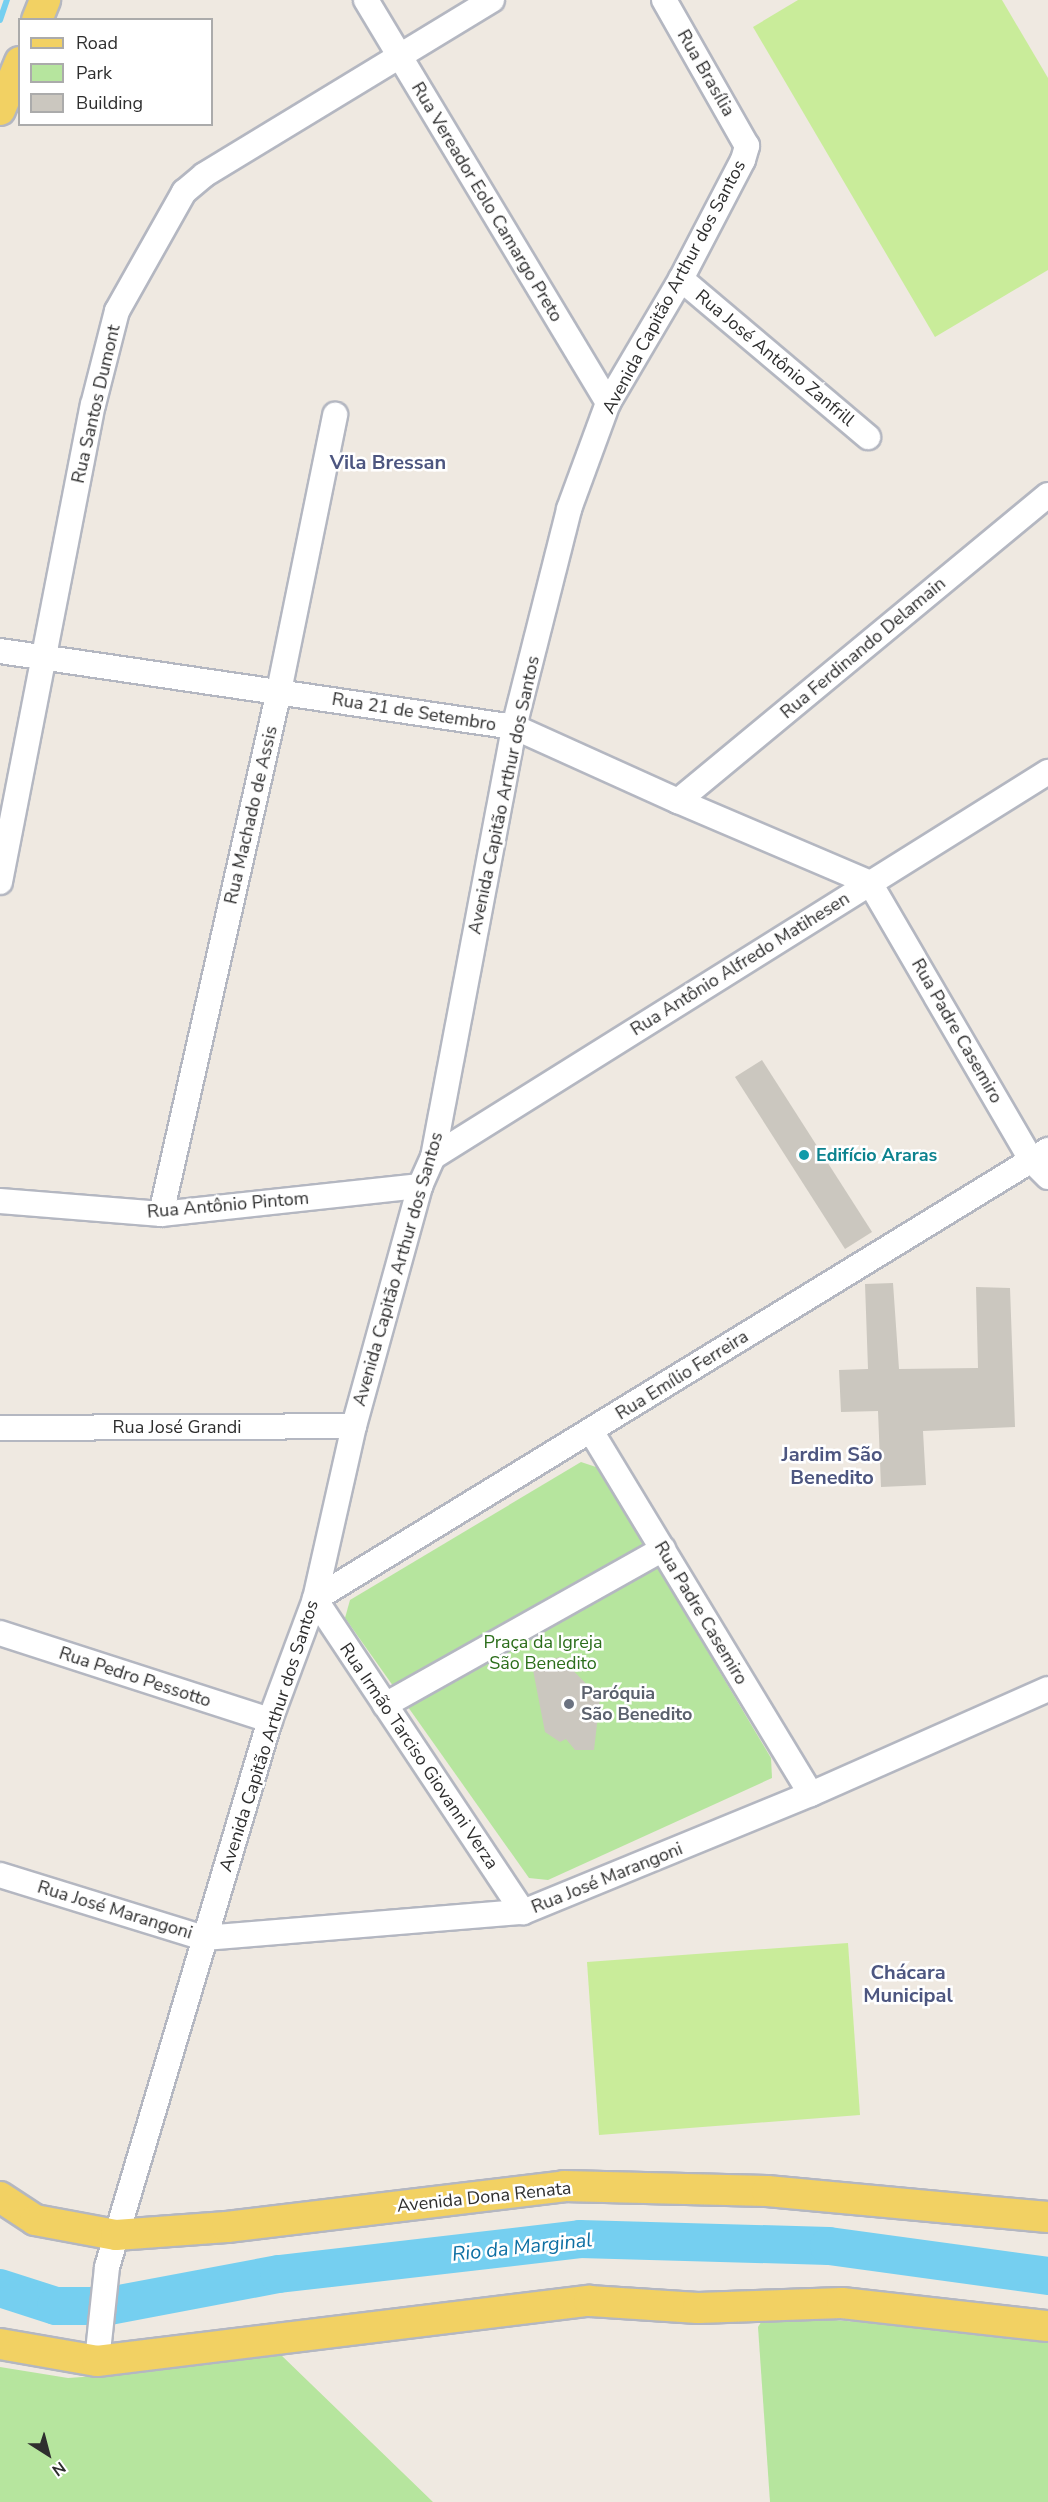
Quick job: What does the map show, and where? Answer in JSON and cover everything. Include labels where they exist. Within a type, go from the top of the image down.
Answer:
[{"type":"main road","points":[[38,18],[45,0]]},
{"type":"main road","points":[[0,110],[18,67]]},
{"type":"main road","name":"Avenida Dona Renata","points":[[0,2197],[35,2220],[117,2235],[227,2227],[564,2186],[767,2192],[1048,2217]]},
{"type":"main road","points":[[0,2344],[97,2361],[589,2301],[698,2308],[842,2303],[1048,2326]]},
{"type":"street","name":"Rua Vereador Eolo Camargo Preto","points":[[366,0],[608,404]]},
{"type":"street","name":"Rua Santos Dumont","points":[[0,882],[93,405],[117,311],[184,192],[204,175],[492,0]]},
{"type":"street","name":"Rua Brasília","points":[[664,0],[747,146]]},
{"type":"street","name":"Avenida Capitão Arthur dos Santos","points":[[97,2361],[107,2266],[270,1720],[315,1599],[354,1426],[420,1186],[433,1157],[514,727],[569,509],[608,404],[681,279],[743,160],[747,146]]},
{"type":"street","name":"Rua José Antônio Zanfrill","points":[[681,279],[868,437]]},
{"type":"street","name":"Rua Machado de Assis","points":[[161,1214],[279,691],[334,415]]},
{"type":"street","name":"Rua Ferdinando Delamain","points":[[678,801],[1048,495]]},
{"type":"street","name":"Rua 21 de Setembro","points":[[0,651],[514,727],[678,801],[870,883]]},
{"type":"street","name":"Rua Antônio Alfredo Matihesen","points":[[433,1157],[1048,772]]},
{"type":"street","name":"Rua Padre Casemiro","points":[[870,883],[1040,1155],[1048,1177]]},
{"type":"street","name":"Rua Emílio Ferreira","points":[[315,1599],[1040,1155]]},
{"type":"street","name":"Rua Antônio Pintom","points":[[0,1201],[161,1214],[420,1186]]},
{"type":"street","name":"Rua José Grandi","points":[[0,1428],[354,1426]]},
{"type":"street","name":"Rua Padre Casemiro","points":[[591,1431],[811,1794]]},
{"type":"street","points":[[385,1705],[663,1549]]},
{"type":"street","name":"Rua Irmão Tarciso Giovanni Verza","points":[[315,1599],[524,1912]]},
{"type":"street","name":"Rua Pedro Pessotto","points":[[0,1633],[270,1720]]},
{"type":"street","name":"Rua José Marangoni","points":[[0,1875],[204,1938],[524,1912],[811,1794],[1048,1689]]},
{"type":"green space","points":[[798,0],[1002,0],[1048,78],[1048,270],[935,337],[753,27]]},
{"type":"green space","name":"Praça da Igreja São Benedito","points":[[581,1462],[599,1468],[771,1758],[772,1778],[548,1880],[529,1878],[345,1618],[350,1600]]},
{"type":"green space","points":[[848,1943],[860,2115],[599,2135],[587,1962]]},
{"type":"green space","points":[[766,2314],[904,2326],[1048,2343],[1048,2502],[770,2502],[758,2327]]},
{"type":"green space","points":[[280,2354],[433,2502],[0,2502],[0,2367],[68,2378],[140,2373]]},
{"type":"building","name":"Edifício Araras","points":[[762,1060],[872,1232],[845,1249],[735,1077]]},
{"type":"building","points":[[893,1283],[899,1369],[978,1368],[976,1287],[1010,1288],[1015,1427],[923,1431],[926,1485],[881,1487],[878,1411],[841,1412],[839,1370],[868,1369],[865,1284]]},
{"type":"building","name":"Paróquia São Benedito","points":[[560,1657],[600,1698],[594,1750],[575,1750],[566,1739],[560,1742],[545,1732],[532,1665]]},
{"type":"waterway","points":[[0,20],[7,0]]},
{"type":"waterway","name":"Rio da Marginal","points":[[0,2288],[56,2306],[109,2306],[279,2274],[580,2239],[829,2246],[1048,2276]]},
{"type":"place","name":"Edifício Araras","points":[[804,1155]]},
{"type":"place","name":"Paróquia São Benedito","points":[[569,1704]]},
{"type":"district","name":"Vila Bressan","points":[[388,462]]},
{"type":"district","name":"Jardim São Benedito","points":[[832,1466]]},
{"type":"district","name":"Chácara Municipal","points":[[908,1984]]}]
